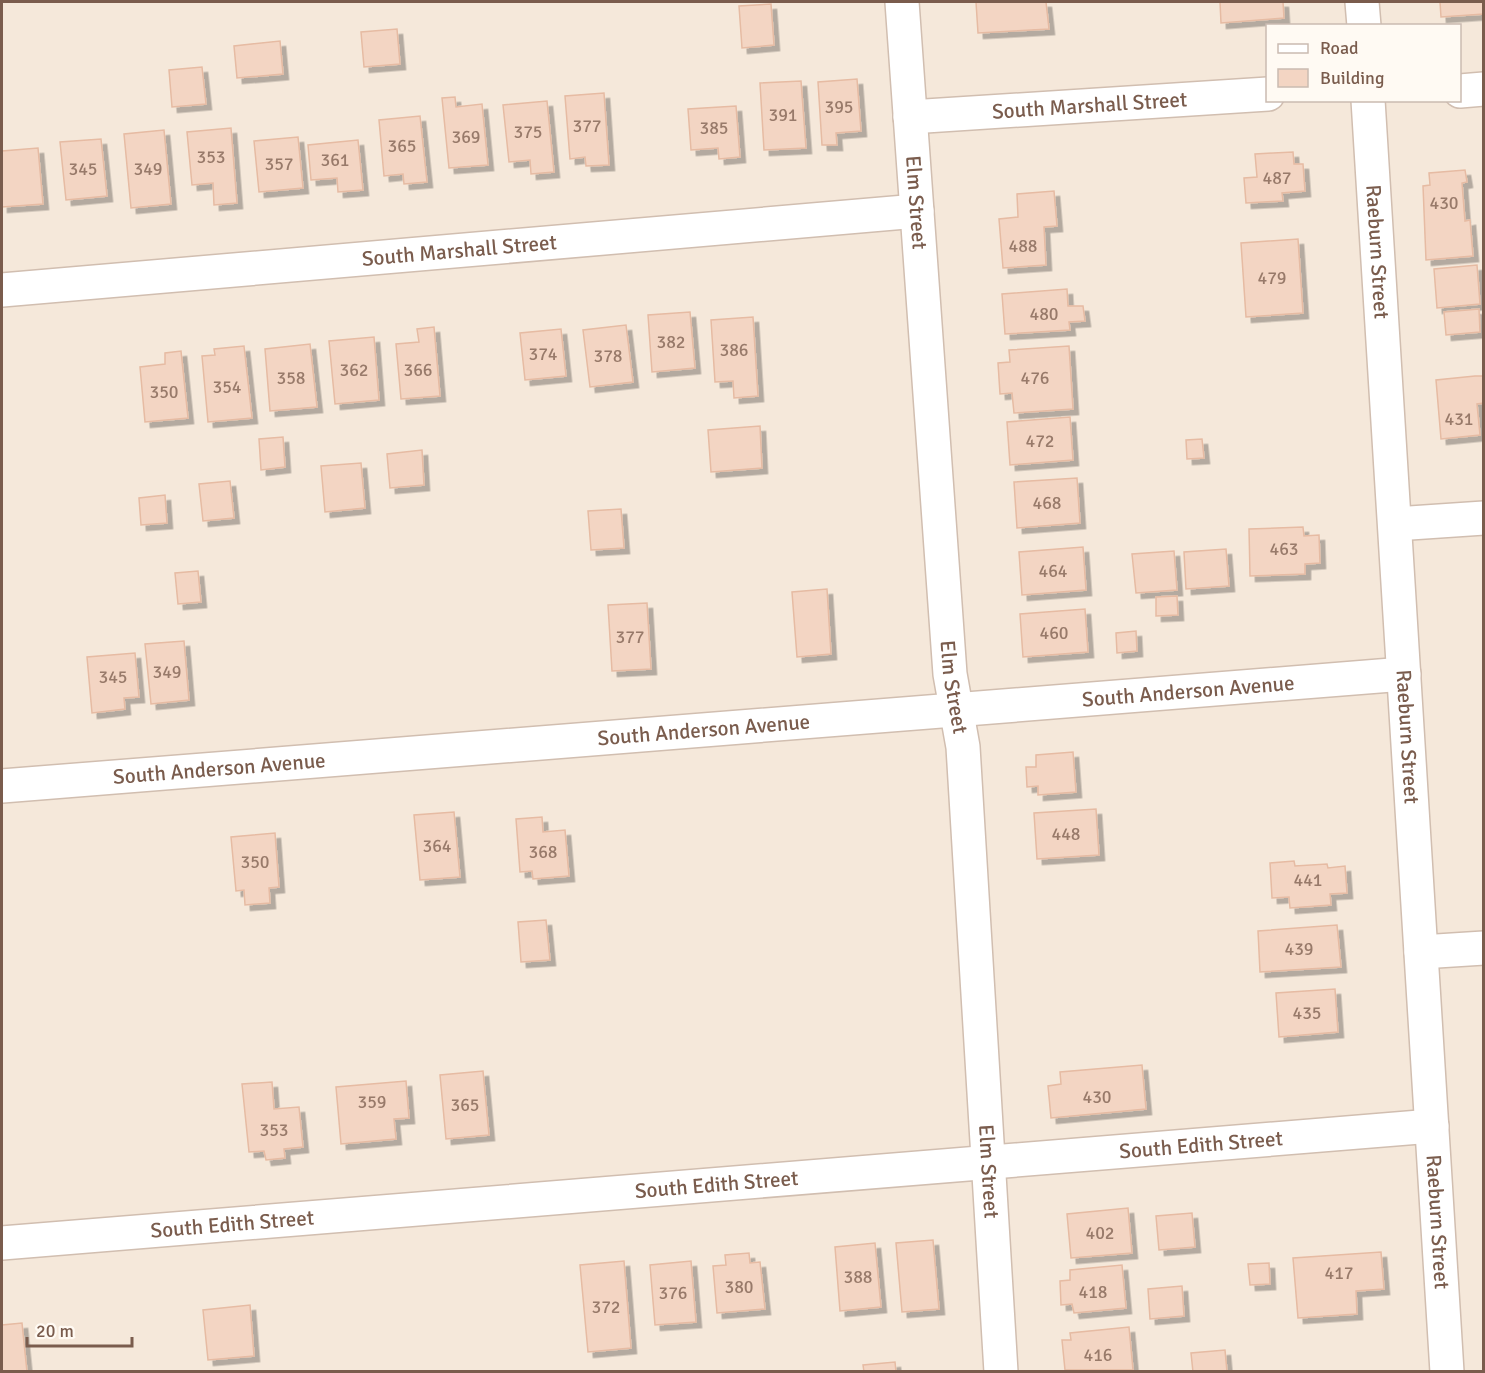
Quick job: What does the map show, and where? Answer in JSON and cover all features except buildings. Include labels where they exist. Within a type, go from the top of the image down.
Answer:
[{"type":"street","name":"Elm Street","points":[[902,2],[950,674],[963,747],[1001,1371]]},
{"type":"street","points":[[1362,2],[1364,24]]},
{"type":"street","points":[[1461,91],[1484,89]]},
{"type":"street","name":"South Marshall Street","points":[[910,117],[1266,94]]},
{"type":"street","name":"Raeburn Street","points":[[1368,102],[1447,1371]]},
{"type":"street","name":"South Marshall Street","points":[[2,290],[917,211]]},
{"type":"street","points":[[1395,524],[1484,518]]},
{"type":"street","name":"South Anderson Avenue","points":[[2,786],[1404,674]]},
{"type":"street","points":[[1421,952],[1484,948]]},
{"type":"street","name":"South Edith Street","points":[[2,1243],[1432,1126]]},
{"type":"shaded area","points":[[2,2],[1483,2],[1483,1371],[2,1371]]}]
